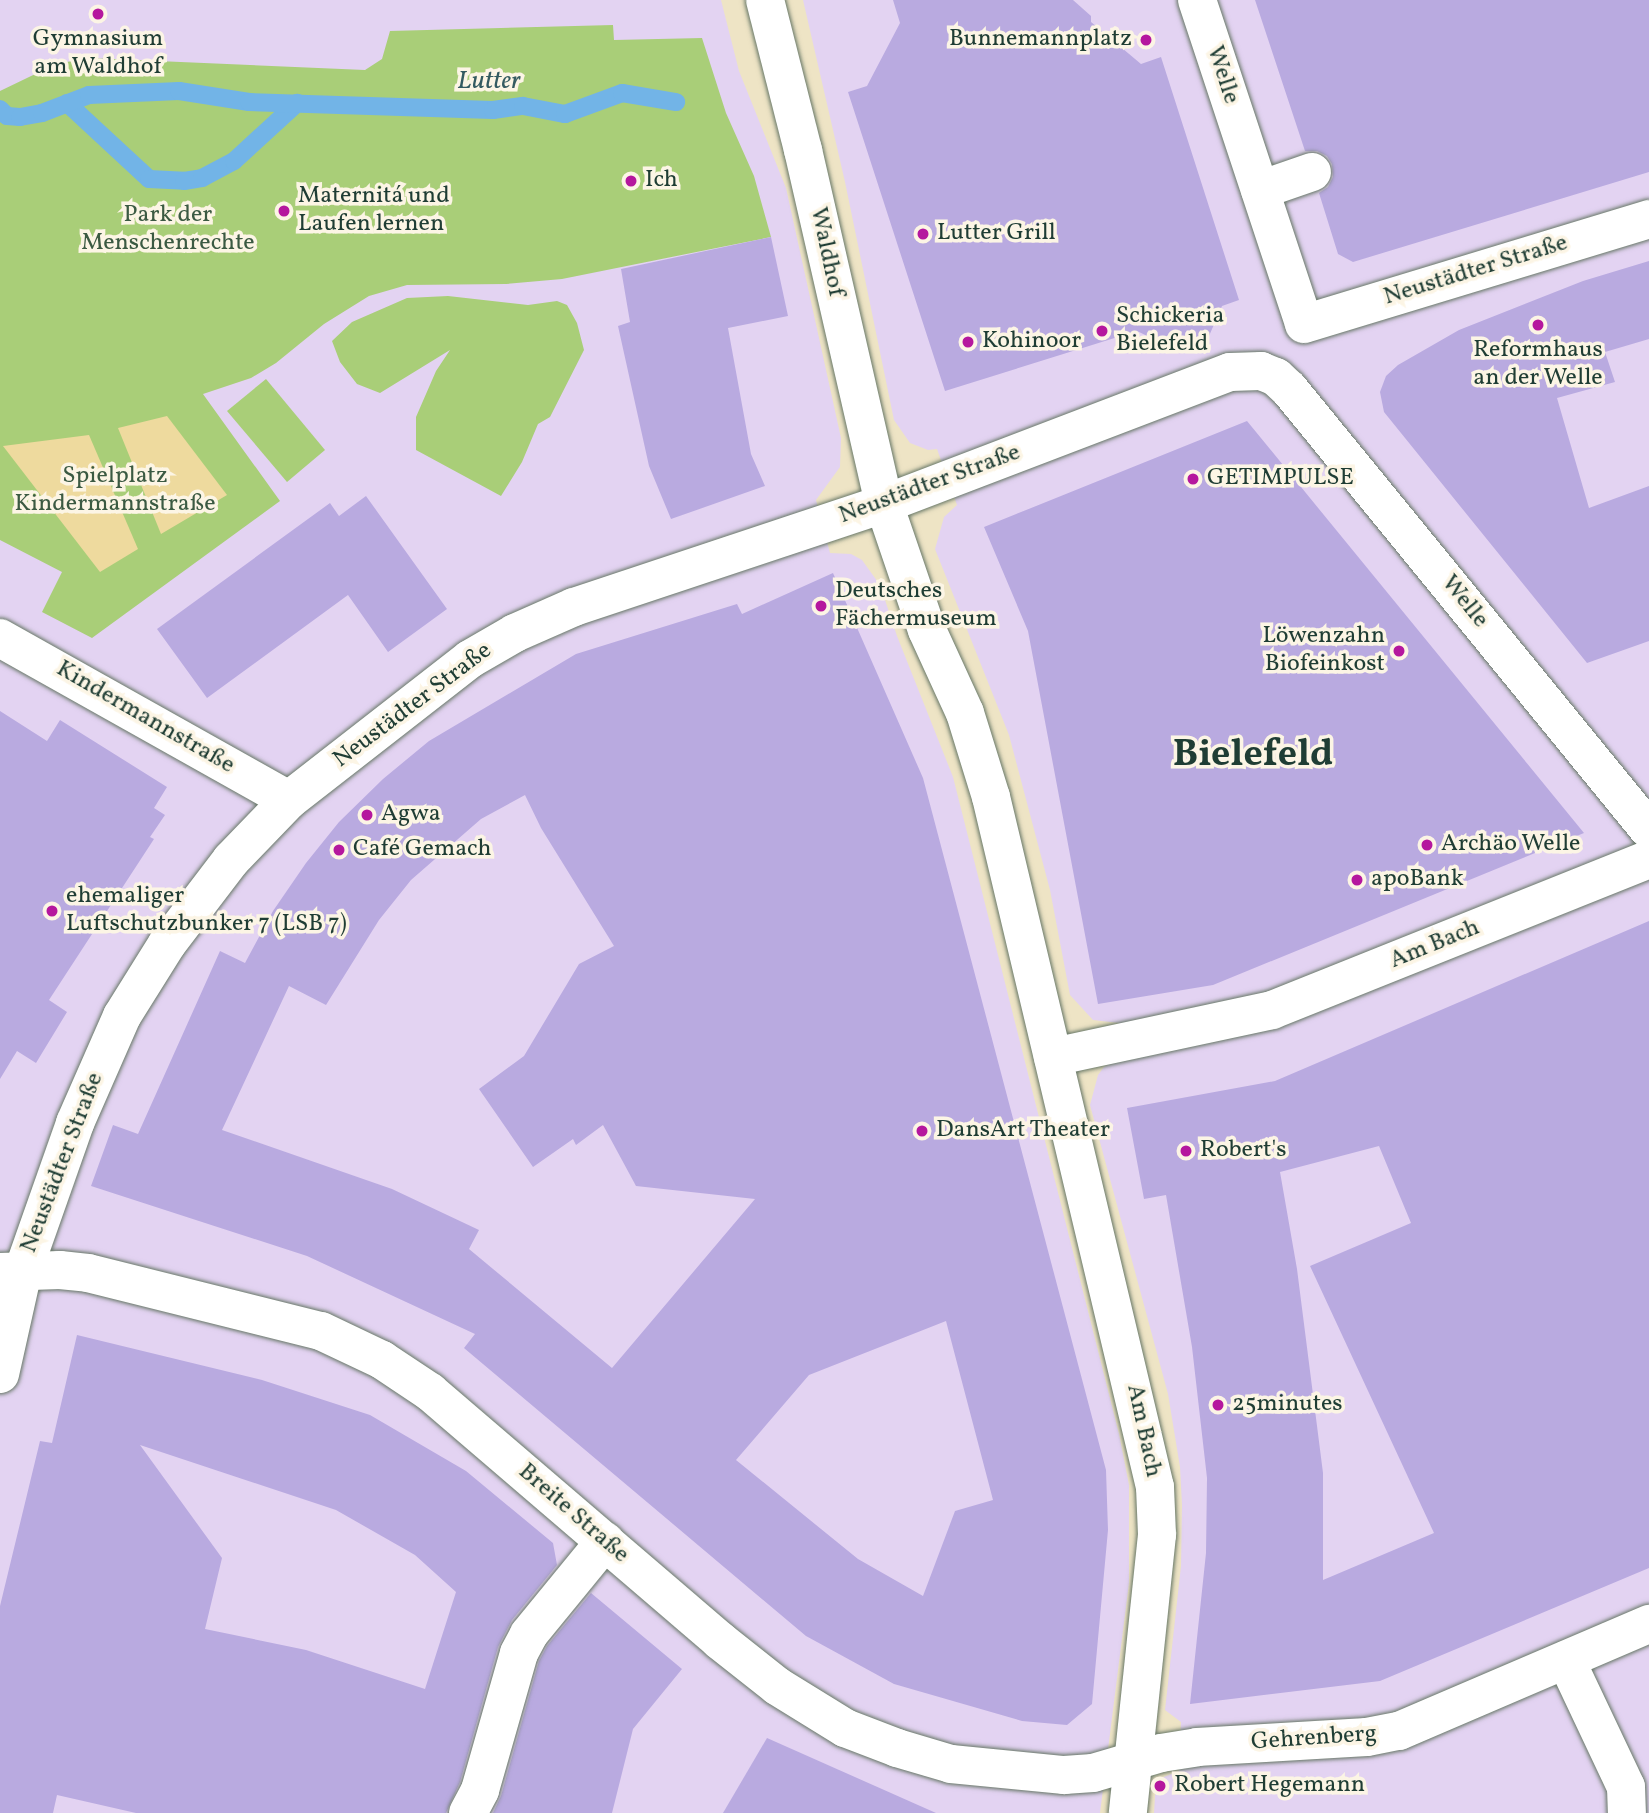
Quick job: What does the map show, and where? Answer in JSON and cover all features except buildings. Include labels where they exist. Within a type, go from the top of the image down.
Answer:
[{"type":"street","name":"Waldhof","points":[[765,0],[803,150],[884,504]]},
{"type":"street","name":"Welle","points":[[1197,0],[1304,324]]},
{"type":"street","points":[[1260,190],[1312,172]]},
{"type":"street","name":"Neustädter Straße","points":[[1304,324],[1649,219]]},
{"type":"street","points":[[1276,377],[1304,324]]},
{"type":"street","name":"Neustädter Straße","points":[[0,1374],[12,1271],[122,1016],[167,944],[223,871],[289,800],[470,659],[515,633],[574,607],[884,504],[1230,372],[1261,371],[1276,377]]},
{"type":"street","name":"Welle","points":[[1276,377],[1310,413],[1649,830]]},
{"type":"street","name":"Am Bach","points":[[884,504],[928,630],[965,713],[979,753],[1155,1487],[1157,1535],[1128,1813]]},
{"type":"street","name":"Kindermannstraße","points":[[0,638],[289,800]]},
{"type":"street","name":"Am Bach","points":[[1053,1057],[1272,1010],[1649,859]]},
{"type":"street","name":"Breite Straße","points":[[12,1271],[88,1273],[321,1331],[382,1360],[430,1391],[777,1686],[845,1728],[951,1765],[1063,1775],[1093,1773],[1133,1763]]},
{"type":"street","points":[[468,1813],[480,1790],[519,1653],[529,1634],[605,1541]]},
{"type":"street","name":"Gehrenberg","points":[[1133,1763],[1197,1747],[1367,1737],[1399,1731],[1649,1624]]},
{"type":"street","points":[[1566,1660],[1627,1800]]},
{"type":"shaded area","points":[[0,0],[721,0],[739,71],[786,188],[841,438],[840,467],[816,500],[830,553],[851,554],[862,560],[880,585],[897,636],[953,777],[1119,1434],[1129,1485],[1129,1583],[1100,1813],[0,1813]]},
{"type":"shaded area","points":[[803,0],[1649,0],[1649,1813],[1154,1813],[1156,1780],[1179,1771],[1181,1722],[1165,1710],[1181,1566],[1182,1505],[1180,1467],[1168,1394],[1090,1105],[1098,1075],[1104,1067],[1126,1054],[1119,1023],[1093,1020],[1070,995],[1050,890],[1009,735],[935,549],[944,517],[957,505],[937,449],[928,450],[910,443],[894,420],[845,182]]},
{"type":"green space","name":"Park der Menschenrechte","points":[[613,25],[614,40],[702,38],[726,113],[754,176],[771,237],[562,279],[506,284],[407,285],[369,296],[324,324],[276,363],[251,378],[203,394],[280,501],[92,638],[42,612],[62,572],[0,540],[0,91],[56,64],[88,58],[365,70],[382,59],[390,31]]},
{"type":"green space","points":[[448,296],[528,305],[557,301],[567,305],[577,323],[584,350],[550,417],[538,424],[522,462],[501,496],[416,450],[416,417],[436,371],[450,350],[380,393],[357,384],[340,362],[332,341],[352,322],[407,298]]},
{"type":"green space","points":[[266,379],[325,450],[287,482],[227,411]]},
{"type":"sand","points":[[167,416],[227,495],[161,534],[118,428]]},
{"type":"sand","points":[[89,435],[138,549],[100,572],[3,446]]},
{"type":"waterway","name":"Lutter","points":[[0,109],[7,116],[20,117],[42,113],[89,95],[179,91],[249,102],[493,110],[523,106],[565,114],[622,93],[676,102]]},
{"type":"waterway","name":"Lutter","points":[[67,103],[149,179],[184,181],[202,178],[234,161],[297,103]]},
{"type":"place","name":"Gymnasium am Waldhof","points":[[98,14]]},
{"type":"place","name":"Bunnemannplatz","points":[[1146,40]]},
{"type":"place","name":"Ich","points":[[631,181]]},
{"type":"place","name":"Maternitá und Laufen lernen","points":[[284,211]]},
{"type":"place","name":"Lutter Grill","points":[[923,234]]},
{"type":"place","name":"Reformhaus an der Welle","points":[[1538,325]]},
{"type":"place","name":"Schickeria Bielefeld","points":[[1102,331]]},
{"type":"place","name":"Kohinoor","points":[[968,342]]},
{"type":"place","name":"GETIMPULSE","points":[[1193,479]]},
{"type":"place","name":"Deutsches Fächermuseum","points":[[821,606]]},
{"type":"place","name":"Löwenzahn Biofeinkost","points":[[1399,651]]},
{"type":"place","name":"Agwa","points":[[367,815]]},
{"type":"place","name":"Archäo Welle","points":[[1427,845]]},
{"type":"place","name":"Café Gemach","points":[[339,850]]},
{"type":"place","name":"apoBank","points":[[1357,880]]},
{"type":"place","name":"ehemaliger Luftschutzbunker 7 (LSB 7)","points":[[52,911]]},
{"type":"place","name":"DansArt Theater","points":[[922,1131]]},
{"type":"place","name":"Robert's","points":[[1186,1151]]},
{"type":"place","name":"25minutes","points":[[1218,1405]]},
{"type":"place","name":"Robert Hegemann","points":[[1160,1786]]},
{"type":"district","name":"Bielefeld","points":[[1253,756]]},
{"type":"park label","name":"Spielplatz Kindermannstraße","points":[[115,491]]}]
